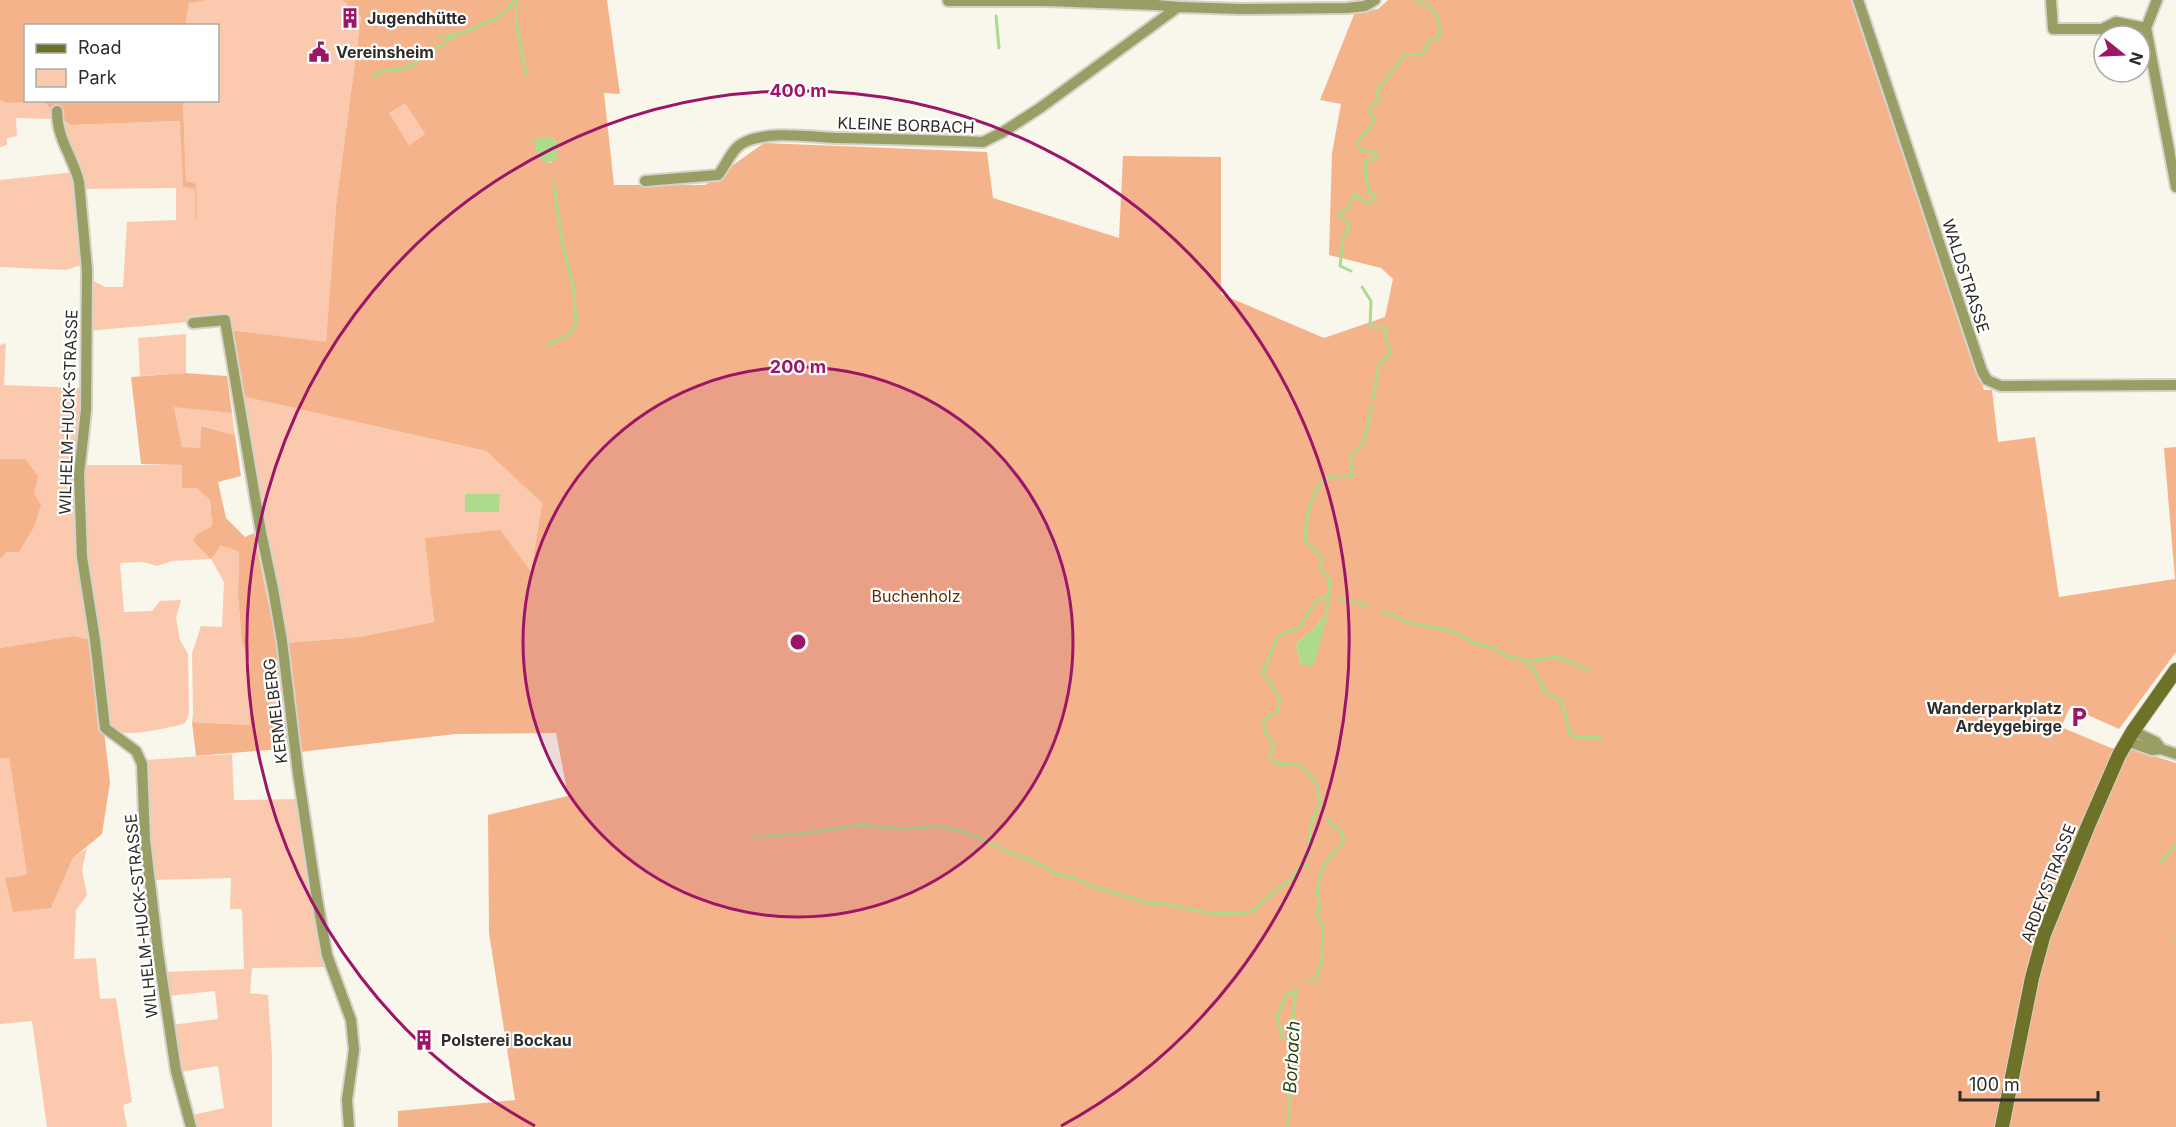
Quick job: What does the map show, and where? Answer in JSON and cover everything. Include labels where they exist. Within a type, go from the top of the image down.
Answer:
[{"type":"main road","name":"ARDEYSTRASSE","points":[[2002,1127],[2032,978],[2044,934],[2088,826],[2130,736],[2176,670]]},
{"type":"street","points":[[948,1],[1046,1],[1241,9],[1347,8],[1365,6],[1375,0]]},
{"type":"street","name":"WALDSTRASSE","points":[[1858,0],[1987,381],[2001,386],[2176,385]]},
{"type":"street","points":[[2051,0],[2053,29],[2092,29]]},
{"type":"street","points":[[2148,24],[2157,0]]},
{"type":"street","name":"KLEINE BORBACH","points":[[645,181],[718,175],[735,149],[742,143],[756,138],[783,136],[983,142],[1040,108],[1178,7]]},
{"type":"street","points":[[2152,60],[2176,187]]},
{"type":"street","name":"WILHELM-HUCK-STRASSE","points":[[57,111],[57,126],[79,182],[87,270],[86,410],[79,474],[82,557],[87,596],[95,640],[105,728],[110,734],[136,751],[142,764],[145,840],[158,952],[176,1071],[191,1127]]},
{"type":"street","name":"KERMELBERG","points":[[194,323],[225,320],[282,640],[298,773],[327,955],[351,1020],[354,1050],[347,1100],[349,1127]]},
{"type":"street","points":[[2130,736],[2156,742],[2161,749],[2176,754]]},
{"type":"green space","points":[[0,0],[208,0],[189,3],[185,24],[24,24],[24,102],[45,102],[6,103],[0,100]]},
{"type":"green space","points":[[342,0],[361,17],[336,205],[326,343],[229,330],[226,313],[190,316],[189,322],[87,331],[90,279],[105,287],[123,287],[127,222],[176,220],[176,188],[81,189],[65,141],[62,121],[70,125],[181,121],[183,187],[196,189],[186,182],[183,102],[219,102],[219,24],[185,24],[188,2]]},
{"type":"green space","name":"Buchenholz","points":[[342,0],[607,0],[620,94],[604,93],[614,185],[705,185],[764,143],[987,152],[993,198],[1119,238],[1123,156],[1221,157],[1221,294],[1324,338],[1385,317],[1393,279],[1381,268],[1329,255],[1332,153],[1341,104],[1320,100],[1355,12],[1378,9],[1388,0],[1853,0],[1984,390],[1992,390],[1998,442],[2035,437],[2059,597],[2175,579],[2164,448],[2176,447],[2176,652],[2119,729],[2070,707],[2061,727],[2111,748],[2129,748],[2176,763],[2176,1127],[398,1127],[398,1111],[515,1100],[489,933],[488,815],[568,796],[556,733],[455,734],[299,752],[284,643],[359,637],[434,622],[425,538],[500,530],[531,572],[542,503],[486,451],[241,396],[229,330],[326,342],[336,205],[361,17]],"holes":[[[405,103],[425,134],[409,145],[389,113]],[[552,137],[557,143],[552,162],[547,163],[538,156]],[[1320,620],[1320,641],[1301,666],[1296,644],[1316,627]]]},
{"type":"green space","points":[[0,100],[6,103],[45,102],[54,114],[54,119],[16,118],[17,136],[7,138],[7,145],[0,147]]},
{"type":"green space","points":[[45,102],[183,102],[186,181],[196,184],[197,220],[195,189],[183,187],[180,121],[70,125],[54,114]]},
{"type":"green space","points":[[405,102],[425,134],[409,145],[388,113]]},
{"type":"green space","points":[[74,172],[84,264],[66,270],[0,267],[0,180]]},
{"type":"green space","points":[[186,334],[186,373],[140,376],[138,338]]},
{"type":"green space","points":[[6,343],[4,385],[83,388],[80,450],[93,640],[73,636],[0,648],[0,557],[3,557],[34,494],[25,459],[0,459],[0,345]]},
{"type":"green space","points":[[185,373],[227,376],[232,413],[174,407],[182,447],[200,448],[201,426],[235,435],[241,476],[218,482],[226,518],[245,537],[254,533],[283,673],[269,678],[270,721],[289,721],[293,748],[196,756],[192,722],[250,725],[250,659],[242,644],[238,596],[239,552],[221,545],[211,559],[193,541],[197,534],[212,526],[210,500],[197,488],[182,488],[182,465],[141,464],[131,377]]},
{"type":"green space","points":[[241,396],[486,451],[542,503],[531,573],[426,538],[434,622],[359,637],[284,643]]},
{"type":"green space","points":[[174,406],[232,413],[235,435],[201,426],[200,449],[182,447]]},
{"type":"green space","points":[[0,459],[25,459],[38,476],[34,494],[41,505],[34,527],[19,552],[6,552],[3,557],[0,557]]},
{"type":"green space","points":[[84,465],[182,465],[197,488],[210,500],[212,526],[197,534],[239,552],[238,596],[242,644],[250,659],[250,725],[192,722],[192,653],[201,626],[222,627],[224,582],[211,559],[172,561],[157,566],[143,562],[120,563],[124,612],[152,611],[160,601],[181,600],[176,618],[180,640],[188,654],[189,714],[185,723],[180,725],[142,732],[122,733],[109,726],[84,557]]},
{"type":"green space","points":[[73,636],[93,640],[110,782],[102,834],[73,858],[51,908],[13,912],[5,878],[27,875],[9,758],[0,758],[0,648]]},
{"type":"green space","points":[[283,673],[289,721],[270,721],[269,678]]},
{"type":"green space","points":[[232,754],[234,800],[300,799],[328,967],[252,968],[250,993],[268,995],[272,1056],[272,1127],[194,1127],[192,1115],[224,1108],[218,1066],[179,1072],[171,1025],[218,1019],[215,991],[167,996],[164,972],[244,969],[242,909],[230,909],[231,878],[152,880],[146,760]]},
{"type":"green space","points":[[0,758],[9,758],[27,875],[51,908],[73,858],[87,848],[82,869],[87,895],[76,910],[74,959],[96,958],[100,999],[116,998],[132,1102],[123,1105],[127,1127],[47,1127],[32,1021],[0,1024]]},
{"type":"shaded area","points":[[552,137],[557,143],[558,159],[547,163],[538,156],[534,139]]},
{"type":"shaded area","points":[[465,494],[500,494],[499,512],[465,512]]},
{"type":"shaded area","points":[[1326,619],[1314,665],[1301,666],[1296,644],[1316,627],[1320,620]]},
{"type":"waterway","points":[[374,77],[386,70],[410,66],[454,36],[498,17],[510,7],[513,0]]},
{"type":"waterway","points":[[516,0],[517,28],[526,74]]},
{"type":"waterway","name":"Borbach","points":[[1351,271],[1340,266],[1343,238],[1347,233],[1348,224],[1338,214],[1348,209],[1353,195],[1356,194],[1356,197],[1368,203],[1375,198],[1375,195],[1370,193],[1365,169],[1366,161],[1376,158],[1376,153],[1360,149],[1358,143],[1375,119],[1371,115],[1370,107],[1380,98],[1377,92],[1379,88],[1403,55],[1422,54],[1427,42],[1438,38],[1439,34],[1436,15],[1430,7],[1416,2],[1417,0]]},
{"type":"waterway","points":[[996,16],[999,48]]},
{"type":"waterway","points":[[438,37],[457,35]]},
{"type":"waterway","points":[[547,345],[569,335],[576,324],[574,291],[561,236],[554,181]]},
{"type":"waterway","name":"Borbach","points":[[1362,287],[1371,301],[1370,326],[1385,327],[1387,346],[1391,350],[1391,353],[1379,365],[1373,398]]},
{"type":"waterway","name":"Borbach","points":[[1326,619],[1330,579],[1321,569],[1321,556],[1306,542],[1310,505],[1323,481],[1332,477],[1353,475],[1350,456],[1364,443],[1372,405]]},
{"type":"waterway","points":[[1321,806],[1316,782],[1300,765],[1275,763],[1270,757],[1274,745],[1264,729],[1264,720],[1278,711],[1280,698],[1262,672],[1277,639],[1283,633],[1299,628],[1316,602],[1330,593]]},
{"type":"waterway","points":[[1340,599],[1368,605]]},
{"type":"waterway","points":[[1382,612],[1405,622],[1453,631],[1474,643],[1494,648],[1506,656],[1527,661],[1546,693],[1562,702],[1570,734],[1575,737],[1601,738]]},
{"type":"waterway","points":[[1527,661],[1558,657],[1589,670]]},
{"type":"waterway","points":[[1307,858],[1312,820],[1320,805]]},
{"type":"waterway","name":"Borbach","points":[[1309,981],[1316,979],[1322,959],[1323,928],[1316,912],[1320,907],[1317,892],[1320,876],[1326,862],[1344,841],[1340,829],[1333,827],[1328,819]]},
{"type":"waterway","points":[[754,837],[800,834],[860,825],[906,829],[940,826],[974,835],[1057,874],[1092,886],[1148,903],[1165,904],[1213,914],[1253,911],[1291,880],[1303,864],[1308,866]]},
{"type":"waterway","points":[[2161,862],[2176,845]]},
{"type":"waterway","name":"Borbach","points":[[1288,1127],[1291,1041],[1296,988]]},
{"type":"waterway","points":[[1291,1041],[1283,1038],[1277,1018],[1285,996],[1293,993]]},
{"type":"place","name":"Jugendhütte","points":[[350,18]]},
{"type":"place","name":"Vereinsheim","points":[[319,52]]},
{"type":"place","name":"Wanderparkplatz Ardeygebirge","points":[[2079,717]]},
{"type":"place","name":"Polsterei Bockau","points":[[424,1040]]}]
